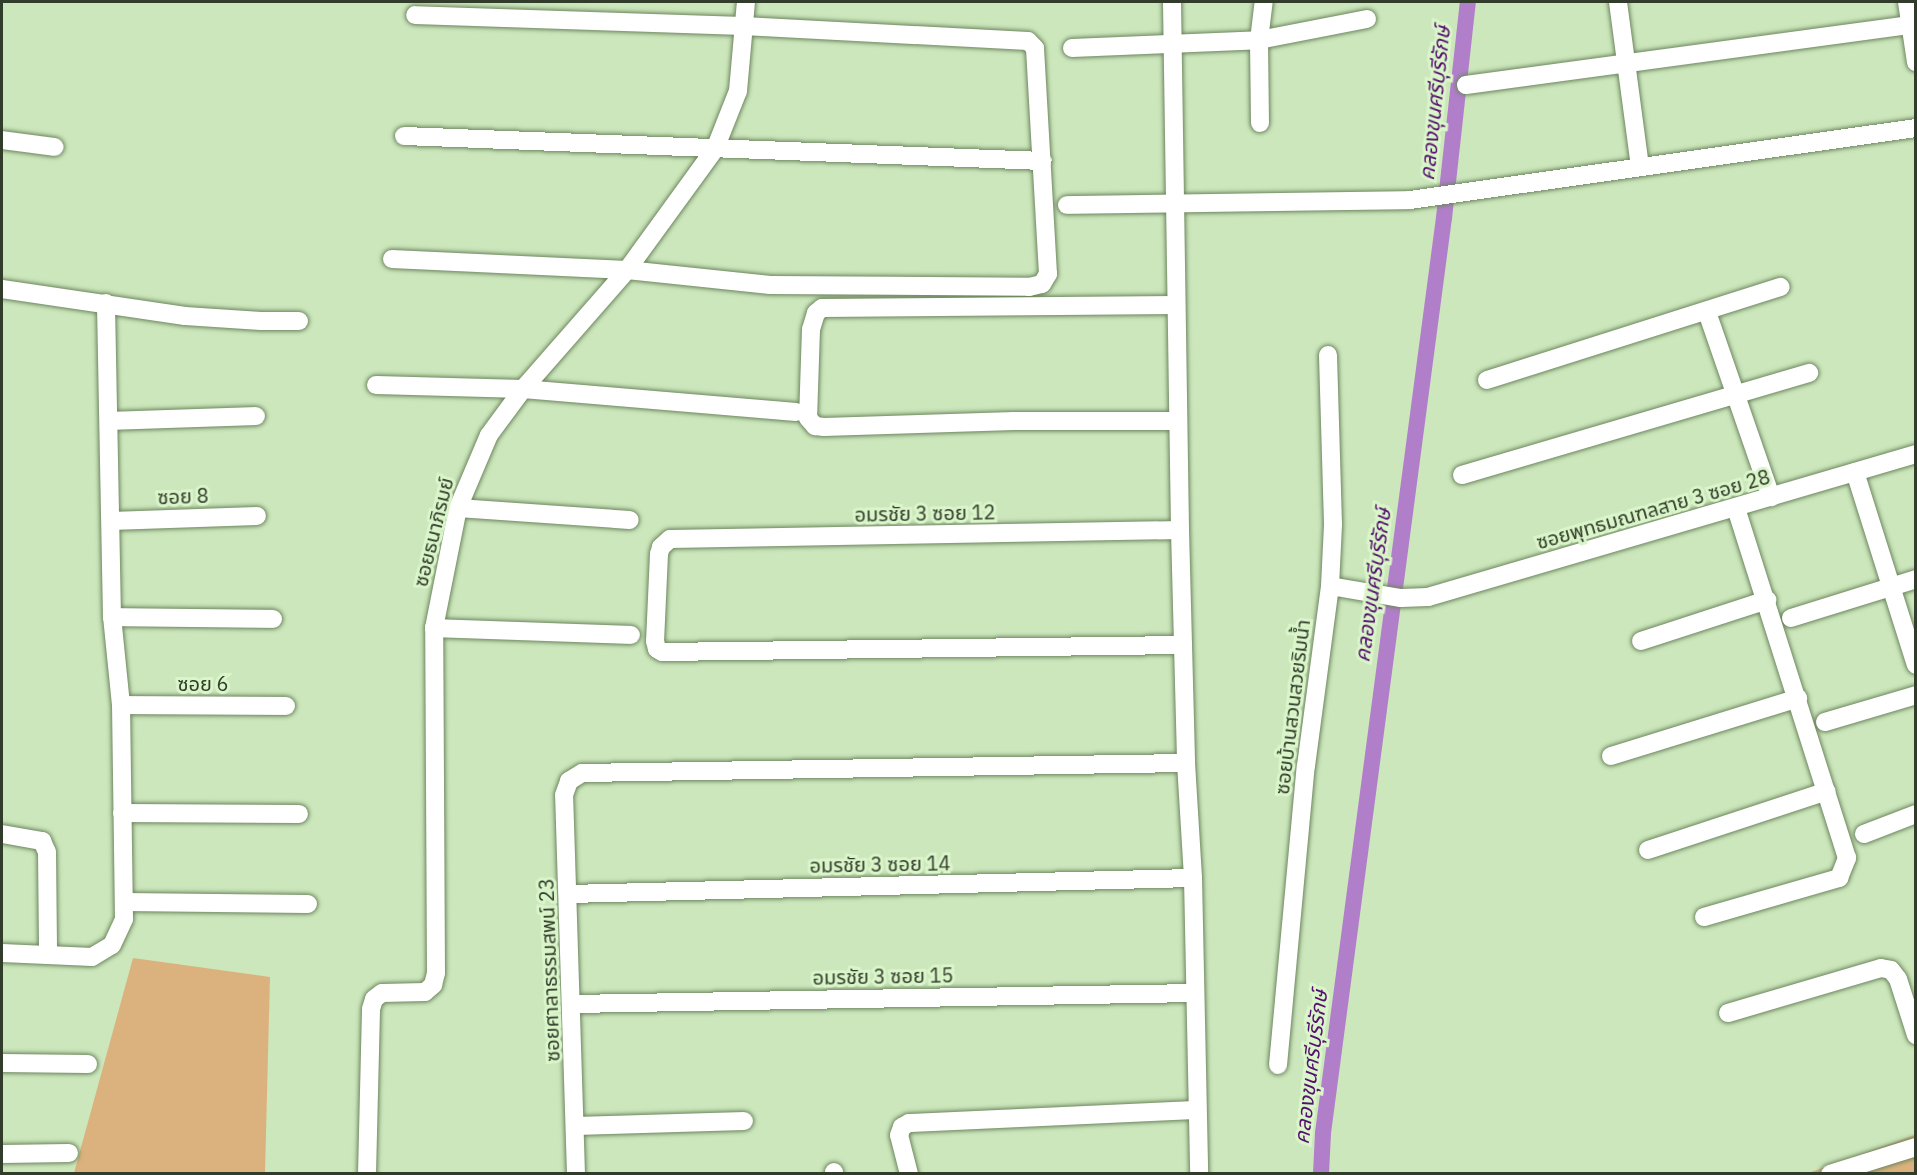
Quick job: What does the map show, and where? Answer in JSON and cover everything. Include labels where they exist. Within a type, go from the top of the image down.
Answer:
[{"type":"street","name":"ซอยธนาภิรมย์","points":[[367,1173],[371,1009],[374,999],[382,993],[425,992],[433,985],[436,973],[434,628],[458,508],[489,435],[523,389],[627,270],[715,149],[738,91],[746,2]]},
{"type":"street","points":[[1172,2],[1180,530],[1186,763],[1193,878],[1199,1173]]},
{"type":"street","points":[[1260,123],[1260,40],[1264,2]]},
{"type":"street","points":[[1618,2],[1640,167]]},
{"type":"street","points":[[1907,2],[1913,24],[1916,62]]},
{"type":"street","points":[[392,259],[627,270],[770,285],[1036,286],[1046,281],[1048,274],[1035,48],[1028,41],[743,26],[415,15]]},
{"type":"street","points":[[1072,48],[1260,40],[1367,19]]},
{"type":"street","points":[[1466,85],[1913,24]]},
{"type":"street","points":[[1067,205],[1410,200],[1916,128]]},
{"type":"street","points":[[404,136],[1043,161]]},
{"type":"street","points":[[2,140],[55,147]]},
{"type":"street","points":[[1487,380],[1781,287]]},
{"type":"street","points":[[2,289],[185,316],[299,321]]},
{"type":"street","points":[[2,952],[92,957],[112,945],[124,919],[121,705],[112,617],[106,303]]},
{"type":"street","points":[[1176,305],[822,308],[816,313],[811,329],[808,418],[815,426],[824,427],[1014,421],[1178,421]]},
{"type":"street","points":[[1707,312],[1771,497]]},
{"type":"street","name":"ซอยบ้านสวนสวยริมน้ำ","points":[[1278,1065],[1306,766],[1330,586],[1333,524],[1328,355]]},
{"type":"street","points":[[1462,475],[1809,373]]},
{"type":"street","points":[[376,385],[523,389],[796,412]]},
{"type":"street","points":[[109,421],[256,416]]},
{"type":"street","name":"ซอยพุทธมณฑลสาย 3 ซอย 28","points":[[1330,586],[1401,598],[1428,597],[1916,454]]},
{"type":"street","points":[[1855,472],[1916,665]]},
{"type":"street","points":[[458,508],[630,520]]},
{"type":"street","points":[[1704,917],[1839,878],[1847,858],[1736,508]]},
{"type":"street","name":"ซอย 8","points":[[111,521],[257,516]]},
{"type":"street","name":"อมรชัย 3 ซอย 12","points":[[1180,530],[670,539],[661,548],[659,554],[655,641],[657,649],[662,652],[1183,645]]},
{"type":"street","points":[[1791,618],[1916,579]]},
{"type":"street","points":[[1641,641],[1767,600]]},
{"type":"street","points":[[112,617],[273,620]]},
{"type":"street","points":[[434,628],[631,635]]},
{"type":"street","points":[[1825,722],[1916,695]]},
{"type":"street","points":[[1611,756],[1798,698]]},
{"type":"street","name":"ซอย 6","points":[[121,705],[286,706]]},
{"type":"street","name":"ซอยศาลาธรรมสพน์ 23","points":[[576,1173],[569,894],[564,795],[569,782],[582,773],[1186,763]]},
{"type":"street","points":[[1648,850],[1827,791]]},
{"type":"street","points":[[122,813],[299,814]]},
{"type":"street","points":[[1864,834],[1916,814]]},
{"type":"street","points":[[2,834],[42,841],[47,852],[48,955]]},
{"type":"street","name":"อมรชัย 3 ซอย 14","points":[[569,894],[1193,878]]},
{"type":"street","points":[[124,902],[308,904]]},
{"type":"street","points":[[1728,1013],[1881,968],[1891,970],[1898,979],[1916,1035]]},
{"type":"street","name":"อมรชัย 3 ซอย 15","points":[[572,1004],[1195,993]]},
{"type":"street","points":[[2,1063],[88,1064]]},
{"type":"street","points":[[909,1173],[899,1135],[902,1127],[909,1123],[1197,1110]]},
{"type":"street","points":[[576,1126],[744,1121]]},
{"type":"street","points":[[1830,1173],[1916,1147]]},
{"type":"street","points":[[2,1154],[69,1153]]},
{"type":"shaded area","points":[[133,958],[270,977],[265,1173],[74,1173]]},
{"type":"shaded area","points":[[1915,1135],[1915,1173],[1808,1173]]},
{"type":"waterway","name":"คลองขุนศรีบุรีรักษ์","points":[[1321,1174],[1323,1133],[1444,218],[1468,2]]}]
